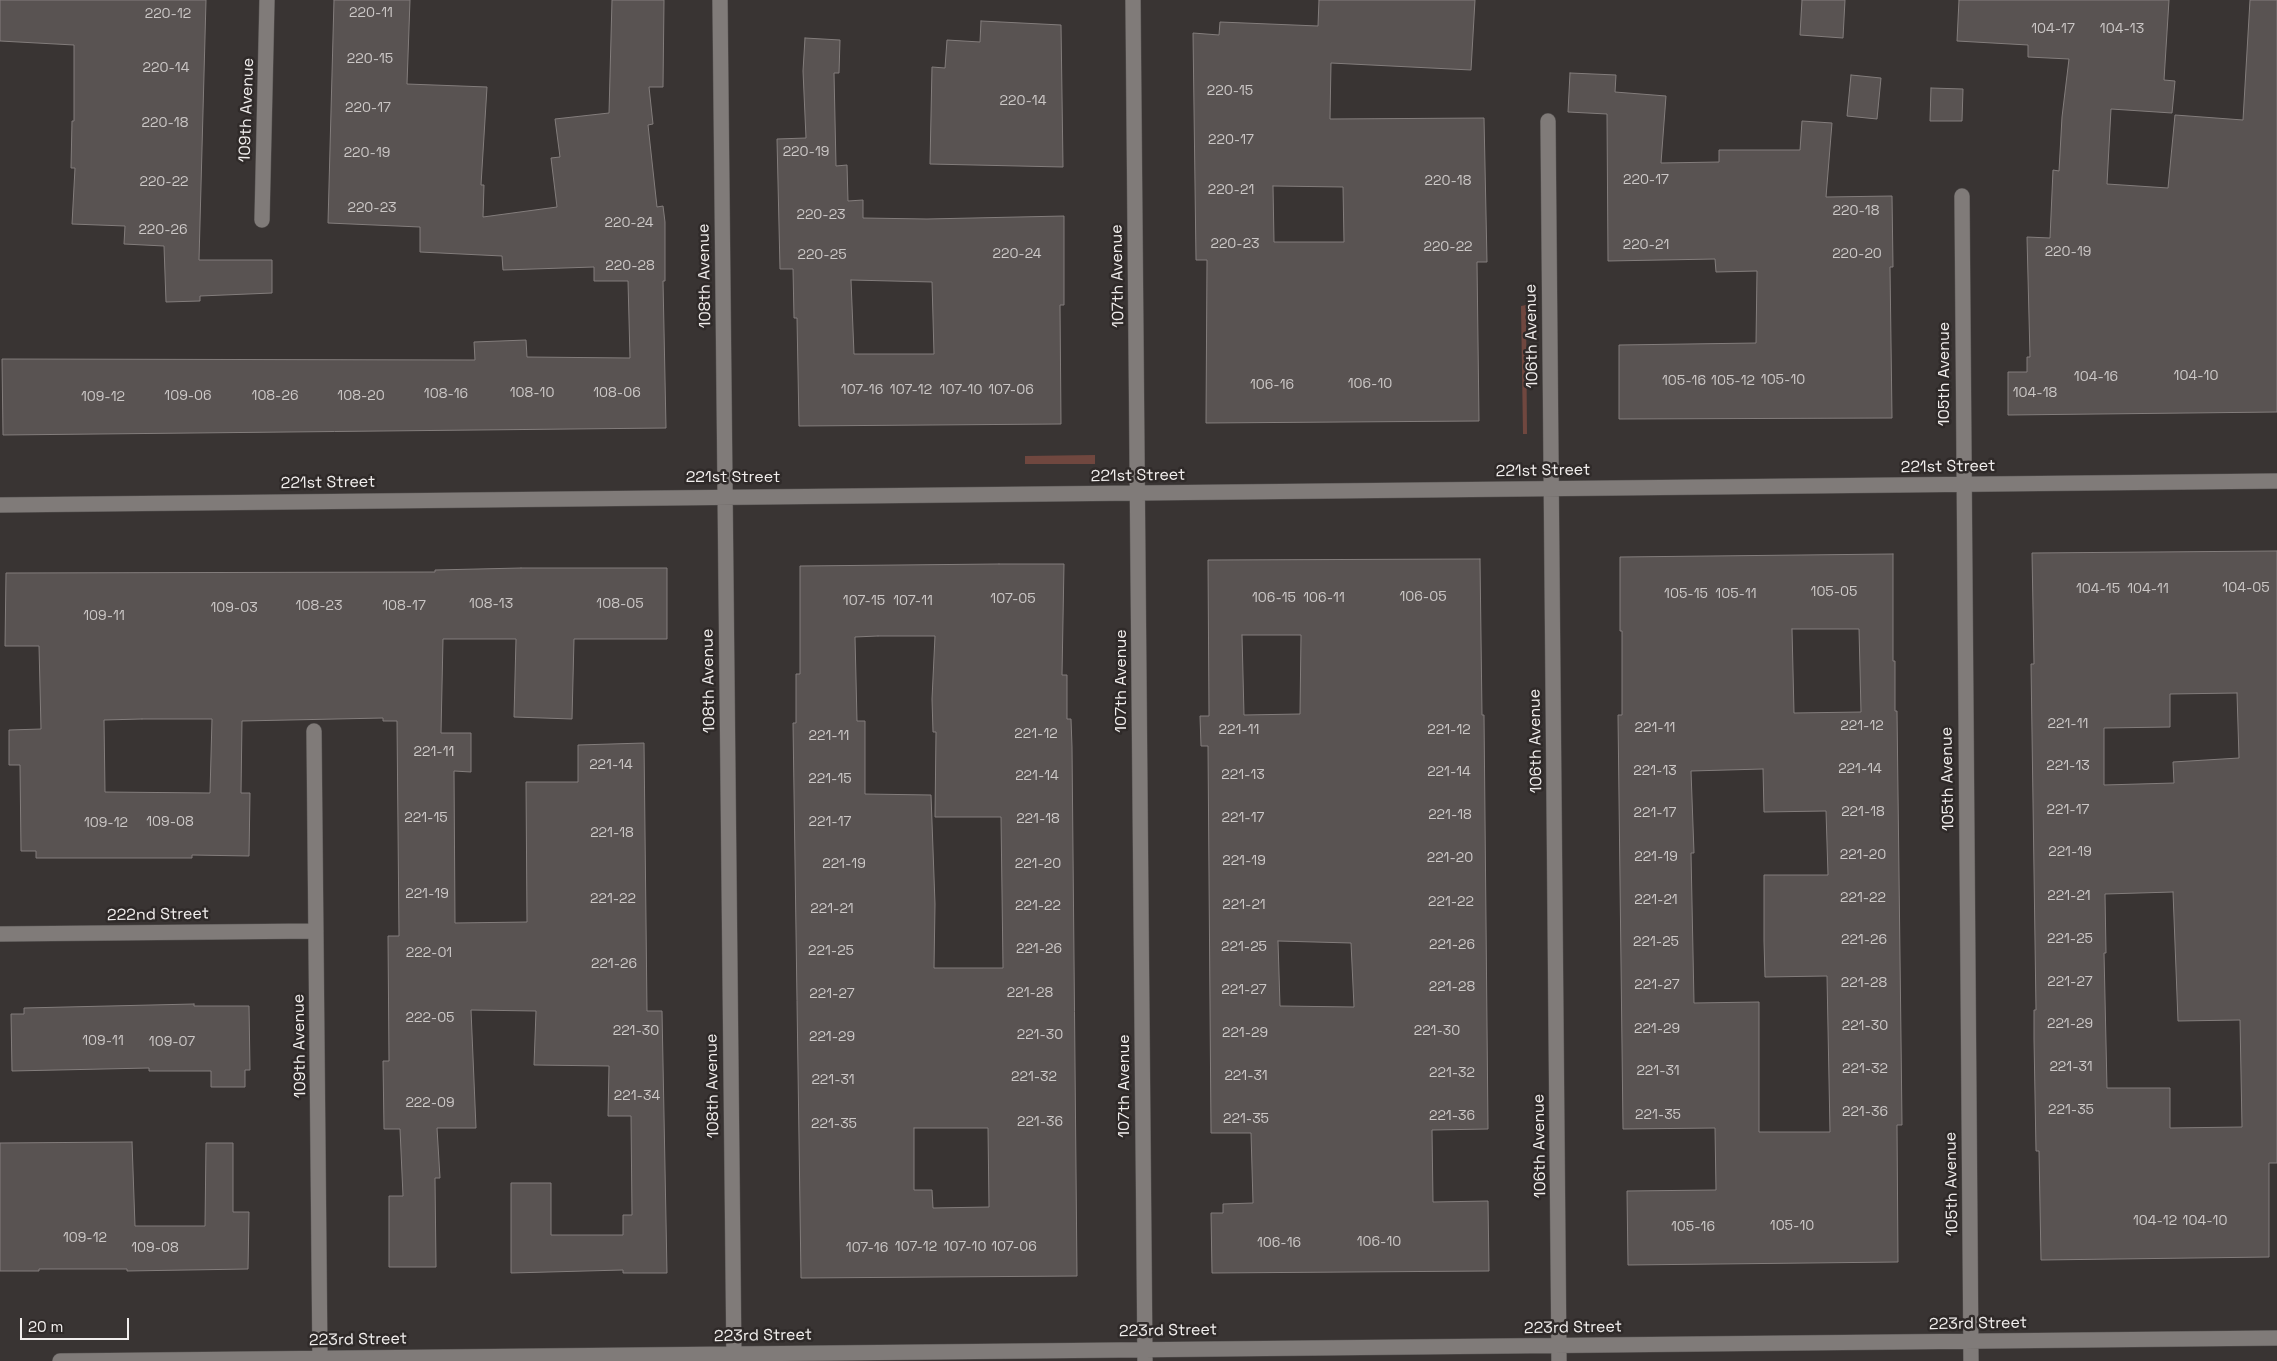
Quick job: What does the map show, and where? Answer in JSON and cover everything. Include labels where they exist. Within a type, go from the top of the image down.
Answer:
[{"type":"street","name":"109th Avenue","points":[[262,220],[268,0]]},
{"type":"street","name":"108th Avenue","points":[[720,0],[734,1357]]},
{"type":"street","name":"107th Avenue","points":[[1133,0],[1145,1355]]},
{"type":"street","name":"106th Avenue","points":[[1548,121],[1559,1353]]},
{"type":"street","name":"105th Avenue","points":[[1962,196],[1971,1361]]},
{"type":"street","name":"221st Street","points":[[0,505],[2277,481]]},
{"type":"street","name":"109th Avenue","points":[[314,731],[320,1359]]},
{"type":"street","name":"222nd Street","points":[[0,934],[316,931]]},
{"type":"street","name":"223rd Street","points":[[60,1361],[1559,1353],[1970,1342],[2277,1338]]},
{"type":"shaded area","points":[[1526,305],[1527,434],[1523,434],[1521,306]]},
{"type":"shaded area","points":[[1095,455],[1095,464],[1025,464],[1025,456]]},
{"type":"building","points":[[0,0],[206,0],[199,260],[272,260],[272,293],[200,296],[200,301],[166,302],[164,246],[124,244],[125,226],[72,224],[75,168],[71,168],[72,121],[74,121],[74,45],[0,41]]},
{"type":"building","points":[[334,0],[410,0],[407,84],[487,87],[481,185],[484,185],[483,217],[557,207],[551,158],[560,157],[555,119],[609,113],[612,0],[664,0],[663,87],[649,87],[653,124],[648,125],[657,207],[663,206],[665,222],[665,281],[663,281],[666,428],[3,435],[2,359],[475,360],[474,342],[526,340],[527,357],[630,358],[628,281],[594,281],[594,267],[503,270],[502,256],[420,252],[420,227],[328,223]]},
{"type":"building","points":[[1319,0],[1475,0],[1471,70],[1331,63],[1330,119],[1484,118],[1487,262],[1477,262],[1479,421],[1206,423],[1207,260],[1196,260],[1193,33],[1219,35],[1220,22],[1318,26]],"holes":[[[1273,186],[1343,187],[1344,242],[1274,242]]]},
{"type":"building","points":[[1802,0],[1845,0],[1843,38],[1800,35]]},
{"type":"building","points":[[1959,0],[2169,0],[2164,80],[2175,81],[2172,113],[2111,109],[2107,184],[2168,188],[2175,115],[2243,120],[2250,0],[2277,0],[2277,412],[2008,415],[2008,372],[2027,372],[2027,357],[2030,357],[2027,237],[2050,238],[2053,170],[2059,171],[2062,117],[2069,59],[2028,57],[2028,45],[1957,41]]},
{"type":"building","points":[[981,21],[1061,25],[1063,167],[930,164],[932,67],[945,68],[947,40],[980,42]]},
{"type":"building","points":[[805,38],[840,40],[839,73],[834,73],[836,166],[847,165],[848,201],[863,200],[863,218],[927,219],[1064,216],[1064,305],[1060,305],[1061,424],[799,426],[797,318],[794,318],[793,269],[780,269],[777,139],[806,138],[803,71]],"holes":[[[851,280],[932,282],[934,354],[854,354]]]},
{"type":"building","points":[[1570,73],[1616,75],[1615,92],[1666,96],[1661,163],[1719,162],[1719,150],[1800,150],[1802,121],[1832,123],[1826,197],[1892,196],[1893,267],[1890,267],[1892,418],[1619,419],[1619,345],[1756,343],[1757,271],[1716,272],[1715,259],[1608,261],[1607,114],[1568,112]]},
{"type":"building","points":[[1851,75],[1881,78],[1877,119],[1847,116]]},
{"type":"building","points":[[1931,88],[1963,89],[1962,121],[1930,121]]},
{"type":"building","points":[[2277,551],[2277,1163],[2269,1163],[2269,1257],[2041,1260],[2039,1151],[2036,1151],[2034,1039],[2034,1010],[2036,1010],[2031,664],[2034,664],[2032,553]],"holes":[[[2237,693],[2239,758],[2173,762],[2174,783],[2104,785],[2104,728],[2170,727],[2170,694]],[[2173,892],[2178,1021],[2240,1020],[2242,1127],[2170,1128],[2170,1088],[2107,1088],[2104,953],[2106,953],[2105,894]]]},
{"type":"building","points":[[1893,554],[1893,661],[1895,661],[1895,711],[1897,711],[1902,1125],[1897,1125],[1898,1262],[1628,1265],[1627,1191],[1716,1190],[1715,1128],[1623,1129],[1618,715],[1622,715],[1620,557]],"holes":[[[1792,629],[1859,629],[1861,712],[1794,713]],[[1763,769],[1764,812],[1826,811],[1828,875],[1764,875],[1764,941],[1765,977],[1827,976],[1830,1132],[1759,1132],[1759,1002],[1694,1003],[1691,853],[1694,853],[1691,771]]]},
{"type":"building","points":[[1480,559],[1482,715],[1484,715],[1488,1129],[1432,1130],[1433,1202],[1488,1201],[1489,1271],[1212,1273],[1211,1213],[1223,1213],[1223,1204],[1253,1203],[1251,1133],[1211,1133],[1208,746],[1201,746],[1200,716],[1209,716],[1208,560]],"holes":[[[1242,635],[1301,635],[1300,714],[1244,715]],[[1278,941],[1351,943],[1354,1007],[1280,1006]]]},
{"type":"building","points":[[1064,564],[1062,675],[1067,675],[1067,719],[1071,719],[1072,747],[1077,1276],[801,1278],[793,723],[796,723],[796,674],[800,674],[800,566]],"holes":[[[935,636],[932,699],[933,732],[936,732],[935,817],[1001,817],[1003,968],[934,968],[935,904],[931,795],[865,794],[865,721],[857,721],[855,637]],[[914,1128],[988,1128],[989,1207],[933,1208],[932,1190],[914,1190]]]},
{"type":"building","points":[[667,568],[667,639],[574,639],[572,719],[514,717],[516,639],[443,639],[441,733],[471,733],[471,772],[454,771],[455,923],[527,922],[526,782],[578,782],[578,745],[644,743],[647,1011],[662,1011],[667,1273],[623,1273],[623,1270],[511,1273],[511,1183],[551,1183],[551,1235],[623,1235],[623,1215],[632,1215],[631,1116],[608,1116],[609,1066],[534,1065],[536,1011],[471,1010],[476,1128],[437,1128],[440,1178],[435,1178],[436,1267],[389,1267],[389,1196],[403,1196],[400,1129],[384,1129],[383,1061],[389,1061],[388,936],[399,936],[397,721],[383,721],[383,718],[242,721],[241,793],[250,793],[249,856],[192,855],[192,858],[36,858],[36,851],[21,851],[20,765],[9,765],[9,730],[41,729],[39,646],[5,646],[6,573],[435,572],[435,570]],"holes":[[[212,719],[210,793],[105,792],[104,720]]]},
{"type":"building","points":[[194,1004],[194,1006],[249,1006],[250,1070],[245,1070],[245,1087],[211,1087],[211,1071],[149,1071],[149,1068],[12,1071],[11,1014],[24,1014],[24,1008]]},
{"type":"building","points":[[132,1142],[135,1226],[205,1226],[206,1143],[233,1143],[233,1212],[249,1212],[248,1269],[127,1271],[127,1269],[39,1269],[39,1271],[0,1271],[0,1143]]}]
